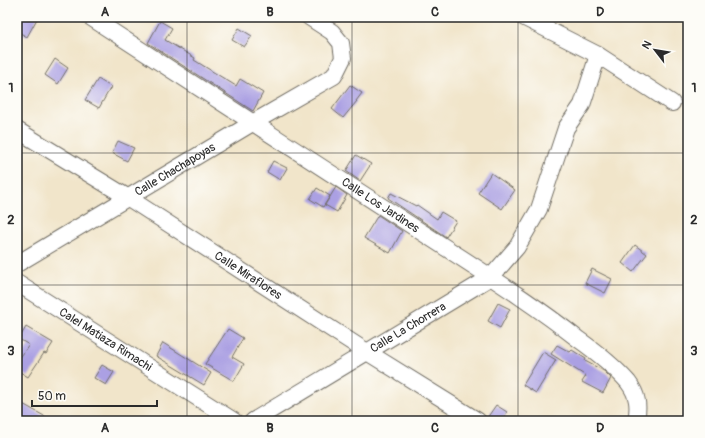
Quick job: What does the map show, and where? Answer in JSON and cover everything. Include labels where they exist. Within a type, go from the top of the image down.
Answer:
[{"type":"street","name":"Calle Los Jardines","points":[[90,17],[254,122],[562,326],[592,349],[629,383],[636,395],[638,408],[636,421]]},
{"type":"street","name":"Calle Chachapoyas","points":[[17,264],[127,197],[334,76],[343,58],[340,43],[332,32],[309,17]]},
{"type":"street","points":[[523,17],[598,55],[672,103]]},
{"type":"street","name":"Calle La Chorrera","points":[[253,421],[490,277],[517,246],[539,209],[566,128],[582,105],[598,55]]},
{"type":"street","name":"Calle Miraflores","points":[[17,130],[127,197],[367,352],[478,421]]},
{"type":"street","name":"Calel Matiaza Rimachi","points":[[17,283],[234,421]]},
{"type":"building","points":[[22,17],[38,17],[27,37],[17,31],[17,26]]},
{"type":"building","points":[[160,21],[172,28],[165,40],[195,58],[194,60],[236,86],[240,79],[263,93],[253,111],[148,43]]},
{"type":"building","points":[[239,28],[252,36],[244,47],[232,40]]},
{"type":"building","points":[[55,59],[68,68],[58,84],[45,75]]},
{"type":"building","points":[[98,79],[111,87],[99,108],[85,100]]},
{"type":"building","points":[[350,85],[362,93],[343,118],[332,109]]},
{"type":"building","points":[[118,141],[134,148],[127,161],[112,153]]},
{"type":"building","points":[[356,155],[371,164],[360,181],[346,171]]},
{"type":"building","points":[[273,161],[287,168],[280,180],[267,172]]},
{"type":"building","points":[[491,173],[515,190],[502,209],[478,193]]},
{"type":"building","points":[[336,187],[347,195],[337,212],[325,205]]},
{"type":"building","points":[[317,188],[330,196],[323,207],[310,199]]},
{"type":"building","points":[[391,193],[416,206],[417,205],[437,219],[441,212],[456,221],[446,237],[388,198]]},
{"type":"building","points":[[378,215],[402,231],[390,253],[364,238]]},
{"type":"building","points":[[635,245],[647,254],[633,272],[622,263]]},
{"type":"building","points":[[592,269],[612,279],[605,293],[585,283]]},
{"type":"building","points":[[498,303],[510,309],[500,328],[488,321]]},
{"type":"building","points":[[26,327],[53,343],[46,354],[44,353],[28,377],[17,370],[17,362],[29,345],[19,339]]},
{"type":"building","points":[[228,329],[243,338],[232,357],[244,364],[234,381],[205,364]]},
{"type":"building","points":[[163,343],[211,373],[204,385],[156,356]]},
{"type":"building","points":[[557,345],[570,352],[572,350],[586,359],[585,361],[604,371],[611,378],[603,393],[582,382],[586,376],[551,354]]},
{"type":"building","points":[[543,352],[556,360],[536,393],[523,385]]},
{"type":"building","points":[[102,365],[114,372],[106,385],[94,378]]},
{"type":"building","points":[[21,403],[53,421],[26,421],[17,416],[17,411]]},
{"type":"building","points":[[496,405],[507,412],[502,421],[487,421],[487,418]]}]
